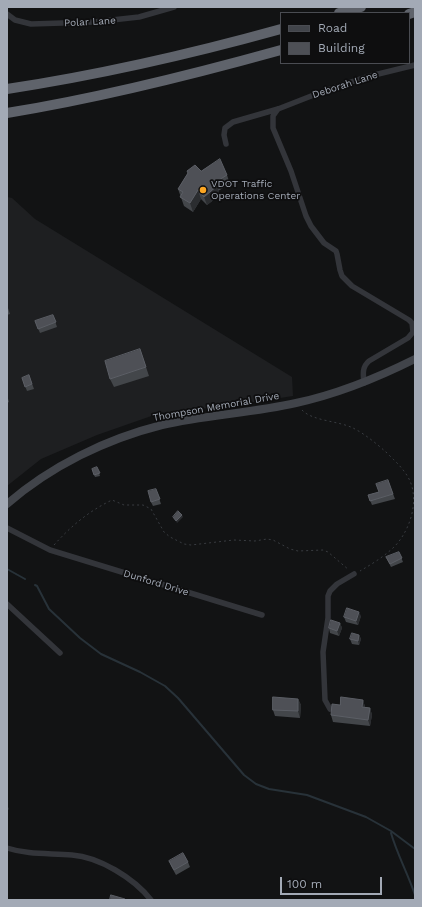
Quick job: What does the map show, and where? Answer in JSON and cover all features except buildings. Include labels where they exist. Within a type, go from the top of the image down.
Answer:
[{"type":"highway","points":[[333,12],[346,7]]},
{"type":"highway","points":[[343,12],[361,7]]},
{"type":"highway","points":[[7,89],[134,66],[280,29]]},
{"type":"highway","points":[[7,114],[162,82],[280,50]]},
{"type":"main road","name":"Thompson Memorial Drive","points":[[7,504],[30,486],[64,464],[125,436],[163,425],[297,403],[364,383],[415,359]]},
{"type":"street","name":"Polar Lane","points":[[7,14],[15,20],[31,24],[94,22],[140,17],[174,7]]},
{"type":"street","name":"Deborah Lane","points":[[226,144],[224,136],[225,128],[233,122],[278,109],[366,77],[415,65]]},
{"type":"street","points":[[278,109],[273,116],[273,128],[291,171],[306,216],[311,226],[324,243],[336,251],[342,276],[352,286],[412,323],[413,332],[408,338],[366,364],[363,373],[364,383]]},
{"type":"street","name":"Dunford Drive","points":[[7,528],[50,550],[262,615]]},
{"type":"street","points":[[330,710],[325,700],[323,652],[328,618],[328,596],[330,591],[337,584],[354,574]]},
{"type":"street","points":[[7,604],[60,653]]},
{"type":"street","points":[[7,848],[31,853],[73,855],[93,860],[129,879],[151,900]]},
{"type":"path","points":[[50,550],[78,521],[100,506],[112,500],[124,505],[143,505],[151,510],[164,532],[170,537],[184,544],[191,545],[234,540],[252,541],[267,539],[273,540],[290,549],[298,551],[323,550],[328,552],[354,574],[368,566],[387,553],[406,530],[414,497],[410,480],[401,467],[372,440],[352,427],[309,415],[305,413],[297,403]]},
{"type":"shaded area","points":[[7,197],[12,198],[35,219],[292,377],[293,396],[228,406],[160,413],[97,435],[41,459],[7,486]]},
{"type":"waterway","points":[[7,569],[25,579]]},
{"type":"waterway","points":[[35,585],[37,586],[49,609],[80,638],[101,654],[140,672],[165,686],[178,698],[244,775],[256,784],[269,789],[307,795],[366,817],[391,831],[415,849]]},
{"type":"waterway","points":[[391,833],[415,895]]},
{"type":"place","name":"VDOT Traffic Operations Center","points":[[203,190]]}]
